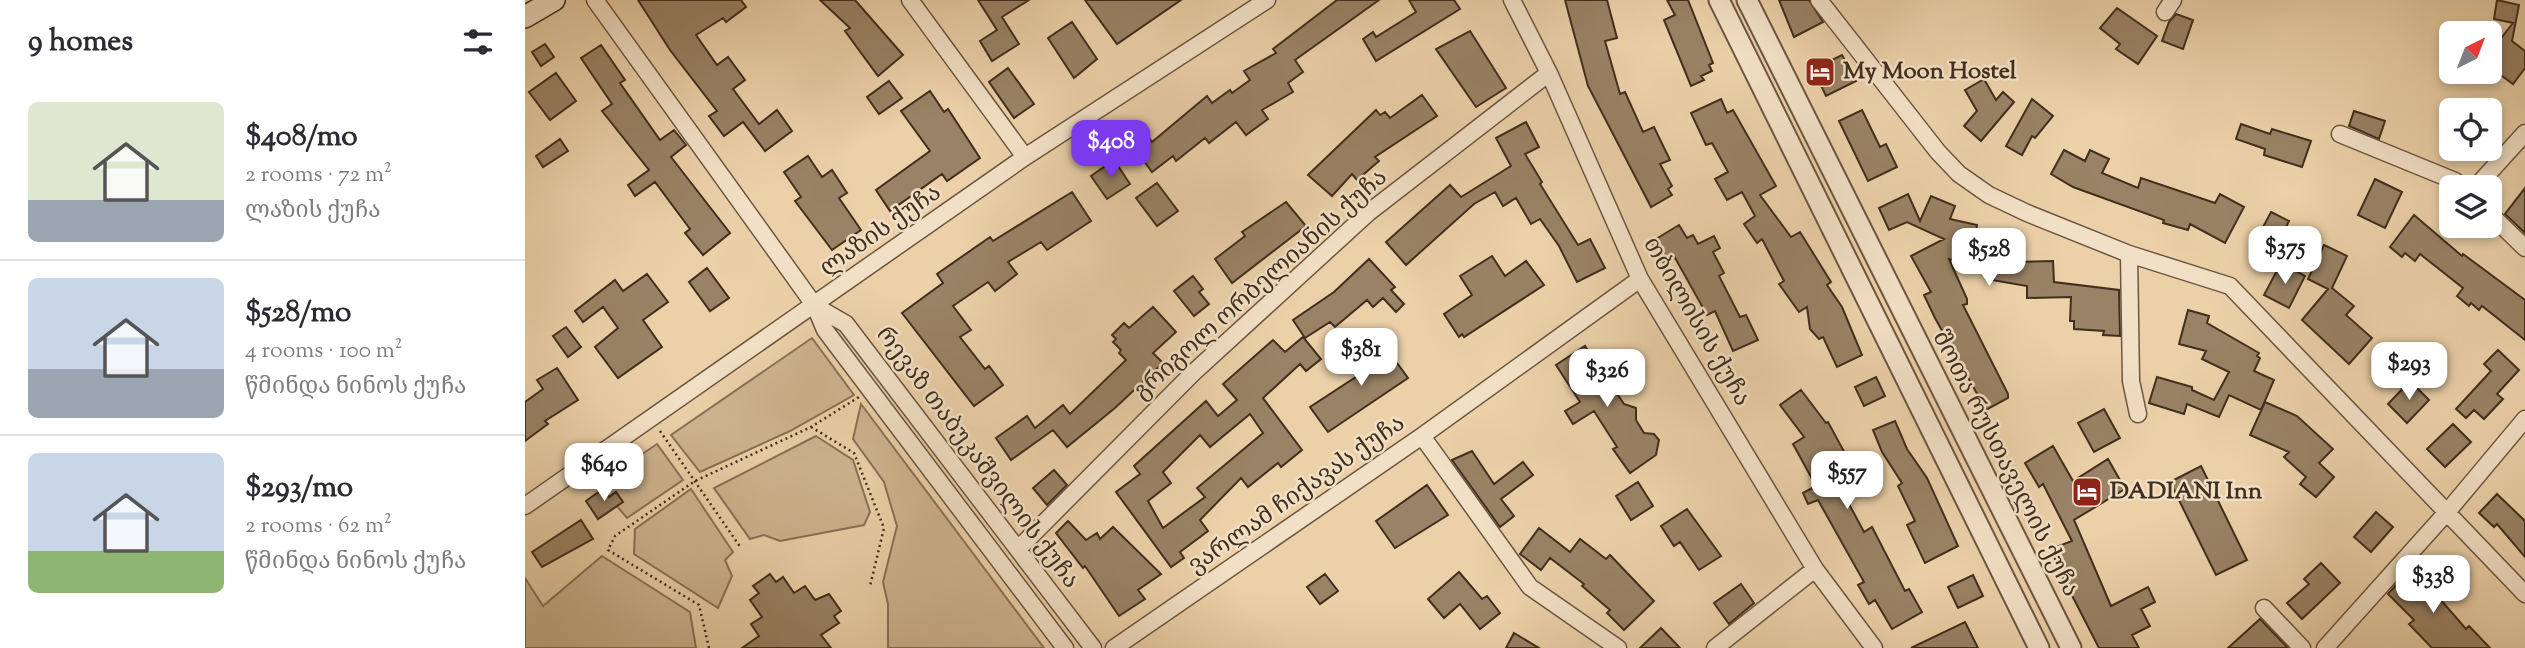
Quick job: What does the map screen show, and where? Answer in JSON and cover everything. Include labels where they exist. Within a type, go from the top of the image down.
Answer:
[{"type":"main road","points":[[525,17],[554,0]]},
{"type":"street","name":"რევაზ თაბუკაშვილის ქუჩა","points":[[595,0],[814,306],[825,330],[1065,648]]},
{"type":"street","points":[[910,0],[1025,157]]},
{"type":"street","name":"ლაზის ქუჩა","points":[[525,506],[1025,157],[1267,0]]},
{"type":"street","name":"თბილისის ქუჩა","points":[[1512,0],[1549,73],[1640,279],[1815,569],[1874,648]]},
{"type":"street","name":"შოთა რუსთაველის ქუჩა","points":[[1719,0],[2039,648]]},
{"type":"street","name":"შოთა რუსთაველის ქუჩა","points":[[1747,0],[2071,648]]},
{"type":"street","points":[[1819,0],[1938,152],[1959,174],[1989,195],[2129,254],[2230,286],[2525,594]]},
{"type":"street","name":"გრიგოლ ორბელიანის ქუჩა","points":[[1019,549],[1193,373],[1358,223],[1549,73]]},
{"type":"street","points":[[2487,175],[2525,133]]},
{"type":"street","points":[[2340,134],[2440,175]]},
{"type":"street","points":[[2502,225],[2525,247]]},
{"type":"street","points":[[2129,254],[2131,381],[2138,414]]},
{"type":"street","name":"ვარლამ ჩიქავას ქუჩა","points":[[1114,648],[1422,436],[1640,279]]},
{"type":"street","name":"რევაზ თაბუკაშვილის ქუჩა","points":[[814,306],[846,324],[1093,648]]},
{"type":"street","points":[[2325,648],[2448,511],[2525,419]]},
{"type":"street","points":[[1422,436],[1530,587],[1618,648]]},
{"type":"street","points":[[1715,648],[1815,569]]},
{"type":"street","points":[[2264,608],[2302,648]]},
{"type":"path","points":[[709,648],[699,605],[608,550],[615,536],[695,481],[811,427],[869,389]]},
{"type":"path","points":[[652,419],[741,548]]},
{"type":"path","points":[[811,427],[854,453],[884,528],[870,586]]},
{"type":"shaded area","points":[[812,338],[854,395],[790,431],[700,472],[671,435]]},
{"type":"shaded area","points":[[861,404],[1044,648],[888,648],[888,604],[883,582],[897,526],[884,482],[853,439]]},
{"type":"shaded area","points":[[816,436],[853,460],[870,512],[864,525],[780,541],[764,535],[750,539],[714,488]]},
{"type":"shaded area","points":[[657,444],[683,480],[627,518],[598,484]]},
{"type":"shaded area","points":[[691,489],[733,552],[725,560],[732,576],[718,608],[634,554],[635,529]]},
{"type":"shaded area","points":[[602,556],[690,612],[696,648],[525,648],[525,578],[543,606]]},
{"type":"building","points":[[638,0],[741,0],[746,7],[726,22],[723,18],[696,35],[717,65],[728,57],[745,80],[733,89],[759,124],[777,110],[792,131],[765,151],[743,122],[724,136],[709,116],[717,111],[670,50]]},
{"type":"building","points":[[820,0],[855,0],[903,55],[878,76],[845,31],[850,28]]},
{"type":"building","points":[[978,0],[1029,0],[1002,17],[1019,44],[992,61],[980,41],[997,30]]},
{"type":"building","points":[[1085,0],[1181,0],[1117,44]]},
{"type":"building","points":[[1337,0],[1379,0],[1295,60],[1303,72],[1288,83],[1293,92],[1262,110],[1268,119],[1246,135],[1236,122],[1209,143],[1205,138],[1176,161],[1173,156],[1152,172],[1135,149],[1149,138],[1152,142],[1207,96],[1212,103],[1250,80],[1244,71],[1276,53],[1273,49]]},
{"type":"building","points":[[1409,0],[1454,0],[1460,9],[1376,61],[1363,39],[1373,32],[1376,37],[1416,12]]},
{"type":"building","points":[[1565,0],[1607,0],[1617,38],[1605,41],[1620,94],[1625,92],[1643,132],[1654,127],[1670,160],[1660,164],[1672,186],[1668,189],[1672,195],[1651,207],[1588,86]]},
{"type":"building","points":[[1667,0],[1688,0],[1713,63],[1709,65],[1712,71],[1701,76],[1704,80],[1691,86],[1664,20],[1675,15]]},
{"type":"building","points":[[1779,0],[1809,0],[1823,22],[1794,37]]},
{"type":"building","points":[[2497,0],[2519,5],[2512,41],[2525,51],[2525,68],[2513,84],[2503,77],[2503,36],[2513,23],[2494,19]]},
{"type":"building","points":[[2117,8],[2157,36],[2138,64],[2116,49],[2120,44],[2100,28]]},
{"type":"building","points":[[2176,14],[2193,20],[2183,49],[2162,41],[2169,22]]},
{"type":"building","points":[[1072,22],[1097,59],[1074,78],[1048,38]]},
{"type":"building","points":[[1470,31],[1506,88],[1476,107],[1436,49]]},
{"type":"building","points":[[545,44],[554,57],[541,66],[532,52]]},
{"type":"building","points":[[601,45],[625,80],[620,83],[660,140],[674,130],[686,145],[671,157],[730,233],[703,255],[685,233],[690,229],[655,182],[635,196],[628,185],[649,170],[602,111],[612,104],[581,58]]},
{"type":"building","points":[[1842,55],[1856,81],[1826,96],[1813,69]]},
{"type":"building","points":[[1008,68],[1034,104],[1014,118],[989,82]]},
{"type":"building","points":[[556,73],[576,101],[550,120],[529,92]]},
{"type":"building","points":[[1984,79],[1996,100],[2003,92],[2014,102],[1981,141],[1964,126],[1977,111],[1965,90]]},
{"type":"building","points":[[889,81],[902,98],[879,114],[867,97]]},
{"type":"building","points":[[930,91],[944,112],[948,109],[980,158],[947,181],[942,174],[890,211],[876,190],[930,151],[901,111]]},
{"type":"building","points":[[1422,95],[1437,116],[1375,157],[1379,161],[1357,180],[1352,174],[1332,196],[1308,175],[1376,110],[1380,115],[1385,112],[1390,118]]},
{"type":"building","points":[[1721,99],[1727,113],[1733,110],[1776,186],[1760,195],[1791,237],[1800,232],[1831,282],[1827,285],[1842,307],[1862,355],[1837,367],[1823,337],[1819,339],[1810,329],[1807,307],[1799,312],[1779,284],[1784,281],[1762,239],[1757,243],[1744,224],[1755,216],[1742,192],[1727,200],[1715,179],[1728,172],[1712,143],[1706,145],[1691,113]]},
{"type":"building","points":[[2032,99],[2053,116],[2035,138],[2032,136],[2022,155],[2006,146]]},
{"type":"building","points":[[1862,110],[1880,147],[1886,144],[1897,167],[1868,181],[1839,121]]},
{"type":"building","points":[[2354,111],[2385,121],[2379,139],[2349,126]]},
{"type":"building","points":[[1526,122],[1539,147],[1525,154],[1542,182],[1540,184],[1578,245],[1590,239],[1605,268],[1577,282],[1559,246],[1540,219],[1531,224],[1516,198],[1503,206],[1495,192],[1474,204],[1406,265],[1386,242],[1450,185],[1461,197],[1511,166],[1496,138]]},
{"type":"building","points":[[2241,124],[2270,134],[2272,129],[2311,141],[2302,167],[2264,155],[2265,149],[2236,139]]},
{"type":"building","points":[[560,139],[568,151],[543,167],[536,156]]},
{"type":"building","points":[[2064,150],[2085,161],[2090,150],[2109,159],[2102,173],[2138,188],[2141,178],[2215,203],[2220,194],[2244,207],[2225,243],[2190,224],[2188,230],[2163,223],[2164,220],[2073,187],[2051,174]]},
{"type":"building","points":[[808,156],[822,177],[832,170],[847,193],[839,198],[861,230],[832,250],[795,201],[801,197],[784,172]]},
{"type":"building","points":[[1114,160],[1130,184],[1107,199],[1091,176]]},
{"type":"building","points":[[2375,179],[2402,192],[2385,228],[2358,215]]},
{"type":"building","points":[[1157,183],[1178,211],[1157,226],[1136,198]]},
{"type":"building","points":[[2525,188],[2525,233],[2505,214]]},
{"type":"building","points":[[1072,192],[1091,221],[1047,250],[1041,242],[1008,262],[1017,274],[995,291],[988,282],[953,306],[971,330],[960,337],[985,369],[989,366],[1003,385],[974,406],[902,313],[943,283],[937,274],[990,237],[993,241]]},
{"type":"building","points":[[1908,194],[1920,221],[1931,196],[1955,206],[1950,219],[1977,225],[1975,237],[2016,244],[2013,262],[2053,261],[2054,282],[2119,290],[2120,336],[2103,335],[2104,331],[2074,329],[2074,321],[2070,321],[2071,297],[2027,298],[2027,286],[1986,279],[1988,267],[1949,259],[1967,299],[1967,304],[1963,305],[2008,394],[2008,398],[1986,410],[1935,318],[1924,295],[1931,292],[1911,256],[1944,239],[1907,222],[1889,230],[1879,208]]},
{"type":"building","points":[[1286,202],[1306,226],[1232,283],[1215,259],[1245,236],[1242,232]]},
{"type":"building","points":[[2271,212],[2289,221],[2280,239],[2262,229]]},
{"type":"building","points":[[2414,215],[2462,256],[2463,254],[2525,300],[2525,340],[2482,306],[2479,310],[2471,303],[2469,306],[2457,296],[2463,288],[2420,254],[2415,261],[2405,253],[2402,257],[2390,247]]},
{"type":"building","points":[[1679,225],[1687,238],[1693,235],[1698,244],[1714,236],[1720,248],[1713,252],[1724,273],[1719,276],[1740,317],[1746,315],[1758,340],[1733,351],[1715,311],[1707,315],[1674,256],[1663,262],[1651,242]]},
{"type":"building","points":[[2324,245],[2347,256],[2332,288],[2354,306],[2346,315],[2372,338],[2349,364],[2302,320],[2328,289],[2308,279]]},
{"type":"building","points":[[1492,256],[1505,276],[1526,261],[1544,285],[1464,337],[1462,334],[1459,337],[1444,314],[1472,295],[1460,276]]},
{"type":"building","points":[[1369,259],[1395,287],[1391,290],[1404,304],[1396,312],[1383,298],[1373,307],[1367,300],[1335,327],[1330,322],[1305,338],[1293,320],[1334,292]]},
{"type":"building","points":[[2281,263],[2305,276],[2289,308],[2264,295]]},
{"type":"building","points":[[707,268],[729,298],[710,311],[689,282]]},
{"type":"building","points":[[647,274],[668,302],[643,320],[662,347],[618,378],[595,347],[618,328],[603,307],[583,322],[575,311],[615,280],[623,291]]},
{"type":"building","points":[[1193,276],[1203,289],[1199,292],[1209,304],[1194,316],[1174,291]]},
{"type":"building","points":[[1153,307],[1176,332],[1153,353],[1163,363],[1115,408],[1067,447],[1053,430],[1011,460],[996,438],[1027,416],[1035,428],[1063,405],[1070,414],[1126,360],[1119,353],[1121,350],[1113,342],[1116,339],[1112,335],[1124,323],[1129,328]]},
{"type":"building","points":[[2188,310],[2209,316],[2207,323],[2259,353],[2257,356],[2260,358],[2254,371],[2274,380],[2261,410],[2229,395],[2219,417],[2187,404],[2184,414],[2149,403],[2157,377],[2192,387],[2192,390],[2214,400],[2229,372],[2202,359],[2206,351],[2179,344]]},
{"type":"building","points":[[566,327],[581,347],[568,357],[553,336]]},
{"type":"building","points":[[1303,337],[1321,359],[1306,371],[1300,364],[1263,398],[1302,450],[1281,467],[1278,463],[1248,487],[1241,478],[1200,520],[1208,531],[1180,552],[1184,558],[1171,567],[1116,492],[1140,474],[1134,466],[1206,401],[1218,416],[1237,400],[1223,384],[1273,340],[1285,352]],"holes":[[[1250,414],[1263,433],[1197,488],[1205,497],[1163,528],[1148,501],[1171,483],[1163,472],[1200,435],[1210,447]]]},
{"type":"building","points":[[1381,341],[1408,378],[1328,432],[1310,407],[1368,369],[1359,357]]},
{"type":"building","points":[[1585,346],[1624,404],[1636,408],[1636,420],[1644,433],[1654,434],[1659,440],[1656,455],[1630,473],[1613,449],[1617,447],[1594,411],[1573,424],[1565,411],[1580,402],[1556,365]]},
{"type":"building","points":[[2422,349],[2445,363],[2436,378],[2414,365]]},
{"type":"building","points":[[2498,350],[2519,370],[2497,394],[2503,399],[2484,419],[2474,410],[2466,418],[2456,409],[2491,371],[2484,364]]},
{"type":"building","points":[[557,368],[578,400],[545,421],[548,424],[525,441],[525,402],[543,389],[537,380]]},
{"type":"building","points":[[1876,377],[1885,396],[1864,406],[1855,387]]},
{"type":"building","points":[[2410,381],[2429,400],[2407,423],[2388,404]]},
{"type":"building","points":[[1801,390],[1826,423],[1828,422],[1854,470],[1863,465],[1868,477],[1841,489],[1864,532],[1872,527],[1905,591],[1909,589],[1922,612],[1892,629],[1875,600],[1869,604],[1858,585],[1864,582],[1818,500],[1808,504],[1803,493],[1816,486],[1793,444],[1804,437],[1780,405]]},
{"type":"building","points":[[2265,402],[2297,416],[2333,449],[2319,463],[2334,477],[2316,497],[2300,484],[2306,477],[2284,457],[2289,452],[2250,435]]},
{"type":"building","points":[[2104,409],[2120,438],[2094,452],[2078,423]]},
{"type":"building","points":[[1895,421],[1907,449],[1927,478],[1958,546],[1925,563],[1907,525],[1915,521],[1898,486],[1902,483],[1882,452],[1873,430]]},
{"type":"building","points":[[2453,424],[2471,442],[2445,467],[2427,449]]},
{"type":"building","points":[[2053,446],[2073,481],[2108,459],[2125,489],[2074,520],[2111,606],[2148,587],[2155,602],[2141,609],[2150,626],[2132,635],[2139,648],[2099,648],[2062,576],[2051,549],[2072,541],[2043,484],[2039,487],[2025,463]]},
{"type":"building","points":[[1472,451],[1494,484],[1523,462],[1533,475],[1501,499],[1514,516],[1500,527],[1452,460]]},
{"type":"building","points":[[2201,466],[2247,560],[2216,575],[2170,482]]},
{"type":"building","points":[[1054,470],[1067,485],[1047,505],[1033,488]]},
{"type":"building","points":[[1638,482],[1653,506],[1631,520],[1616,496]]},
{"type":"building","points":[[1427,485],[1448,515],[1395,548],[1376,521]]},
{"type":"building","points":[[603,489],[609,497],[616,492],[623,502],[598,519],[586,501]]},
{"type":"building","points":[[2497,494],[2525,521],[2525,557],[2497,524],[2494,527],[2479,513]]},
{"type":"building","points":[[1687,509],[1721,556],[1699,570],[1680,542],[1674,546],[1661,526]]},
{"type":"building","points":[[2376,512],[2393,527],[2371,552],[2354,537]]},
{"type":"building","points":[[581,520],[593,539],[542,567],[532,552]]},
{"type":"building","points":[[1068,521],[1086,540],[1097,533],[1100,539],[1113,527],[1161,574],[1138,590],[1145,599],[1119,616],[1085,566],[1083,568],[1056,533]]},
{"type":"building","points":[[1539,528],[1570,552],[1580,539],[1606,559],[1610,555],[1654,601],[1624,630],[1607,613],[1610,610],[1582,586],[1584,584],[1550,558],[1541,570],[1520,554]]},
{"type":"building","points":[[2321,563],[2340,583],[2302,619],[2287,603],[2309,584],[2304,579]]},
{"type":"building","points":[[2412,567],[2466,629],[2469,626],[2490,648],[2432,648],[2409,624],[2414,620],[2388,594]]},
{"type":"building","points":[[1459,572],[1482,599],[1487,596],[1500,613],[1480,629],[1460,604],[1444,618],[1428,599]]},
{"type":"building","points":[[770,574],[776,582],[783,577],[794,593],[805,586],[815,600],[829,594],[841,611],[834,616],[839,623],[821,635],[831,648],[742,648],[759,636],[751,624],[762,617],[750,600],[759,593],[753,586]]},
{"type":"building","points":[[1325,574],[1338,591],[1320,604],[1307,587]]},
{"type":"building","points":[[1973,575],[1983,596],[1958,608],[1948,587]]},
{"type":"building","points":[[1741,584],[1754,603],[1729,624],[1714,603]]},
{"type":"building","points":[[2260,619],[2288,648],[2228,648]]},
{"type":"building","points":[[1965,622],[1978,648],[1911,648]]},
{"type":"building","points":[[1661,628],[1680,648],[1640,648]]},
{"type":"building","points":[[1514,633],[1539,648],[1506,648]]},
{"type":"place","name":"My Moon Hostel","points":[[1820,72]]},
{"type":"place","name":"DADIANI Inn","points":[[2087,492]]}]
